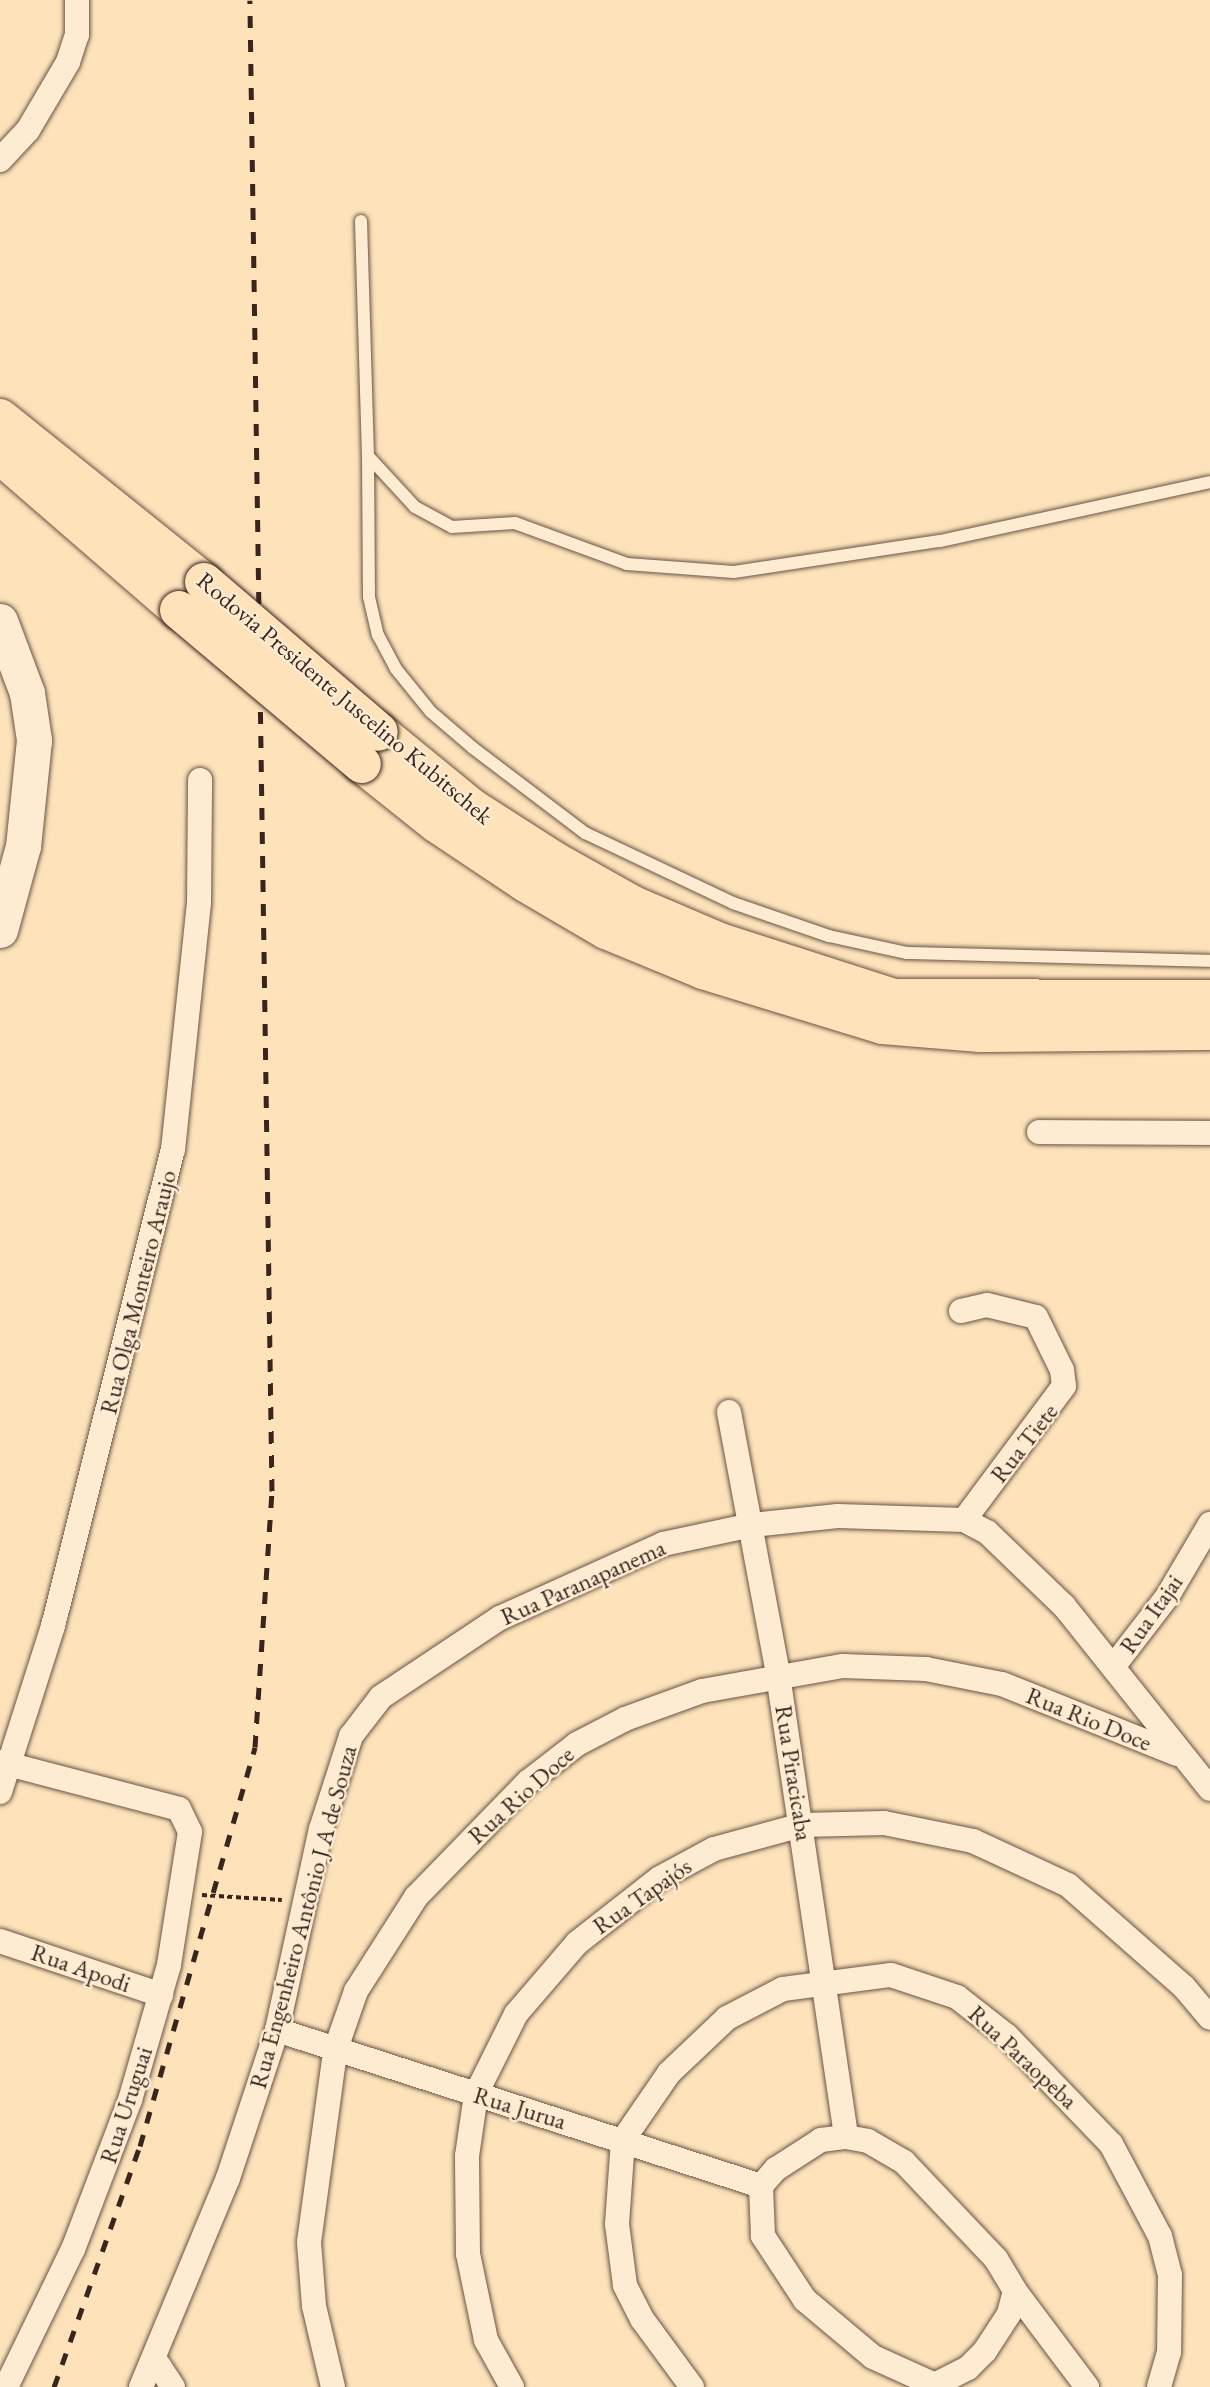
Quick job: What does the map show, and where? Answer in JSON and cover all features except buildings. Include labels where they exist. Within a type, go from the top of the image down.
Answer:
[{"type":"highway","name":"Rodovia Presidente Juscelino Kubitschek","points":[[0,418],[204,582],[371,748],[436,823],[526,883],[606,930],[704,970],[883,1025],[980,1033],[1210,1031]]},
{"type":"highway","name":"Rodovia Presidente Juscelino Kubitschek","points":[[0,455],[179,610],[371,748],[553,860],[633,905],[747,951],[893,998],[1210,999]]},
{"type":"main road","points":[[0,621],[27,694],[34,740],[23,846],[0,930]]},
{"type":"main road","points":[[0,807],[17,827],[23,846]]},
{"type":"street","points":[[0,160],[28,130],[68,62],[77,35],[77,0]]},
{"type":"street","name":"Rua Olga Monteiro Araujo","points":[[0,1792],[4,1764],[54,1626],[173,1150],[199,903],[200,780]]},
{"type":"street","points":[[1039,1132],[1210,1133]]},
{"type":"street","name":"Rua Tiete","points":[[961,1311],[987,1305],[1036,1317],[1062,1370],[1064,1386],[964,1520]]},
{"type":"street","name":"Rua Piracicaba","points":[[729,1412],[778,1675],[846,2137]]},
{"type":"street","name":"Rua Paranapanema","points":[[422,1668],[500,1618],[614,1563],[663,1544],[752,1525],[838,1516],[964,1520]]},
{"type":"street","points":[[964,1520],[987,1532],[1064,1606],[1178,1755],[1210,1790]]},
{"type":"street","name":"Rua Itajai","points":[[1113,1667],[1167,1597],[1210,1524]]},
{"type":"street","name":"Rua Rio Doce","points":[[333,2387],[314,2306],[309,2242],[335,2051],[356,1991],[409,1907],[528,1782],[577,1744],[625,1719],[702,1691],[778,1675],[843,1666],[926,1669],[976,1679],[1178,1755]]},
{"type":"street","name":"Rua Engenheiro Antônio J A de Souza","points":[[141,2387],[228,2178],[278,2030],[308,1901],[321,1829],[351,1736],[382,1697],[422,1668]]},
{"type":"street","name":"Rua Uruguai","points":[[4,1764],[180,1809],[190,1832],[162,1996],[97,2189],[40,2324],[6,2387]]},
{"type":"street","name":"Rua Tapajós","points":[[512,2387],[486,2340],[468,2254],[467,2156],[476,2094],[516,2014],[543,1978],[618,1908],[714,1849],[802,1825],[884,1823],[1007,1853],[1068,1885],[1102,1912],[1210,2018]]},
{"type":"street","name":"Rua Apodi","points":[[0,1941],[162,1996]]},
{"type":"street","name":"Rua Paraopeba","points":[[623,2140],[669,2073],[727,2018],[783,1989],[823,1980],[891,1975],[957,1997],[1007,2036],[1111,2144],[1160,2236],[1170,2275],[1169,2351],[1159,2387]]},
{"type":"street","name":"Rua Jurua","points":[[278,2030],[335,2051],[623,2140],[761,2186]]},
{"type":"street","points":[[1015,2291],[1009,2314],[985,2351],[968,2368],[935,2386],[873,2357],[805,2300],[763,2236],[761,2186],[803,2149],[846,2137],[868,2141],[904,2162],[996,2259],[1015,2291],[1087,2387]]},
{"type":"street","points":[[623,2140],[617,2224],[625,2285],[642,2319],[692,2387]]},
{"type":"street","points":[[154,2358],[173,2387]]},
{"type":"lane","points":[[361,221],[369,597],[378,635],[396,669],[431,712],[473,748],[585,833],[733,903],[829,936],[907,953],[1210,961]]},
{"type":"lane","points":[[368,456],[415,507],[452,527],[515,523],[627,564],[734,572],[940,541],[1210,482]]},
{"type":"path","points":[[202,1882],[201,1895],[308,1901]]},
{"type":"railway","points":[[54,2387],[140,2146],[255,1747],[272,1491],[250,0]]}]
